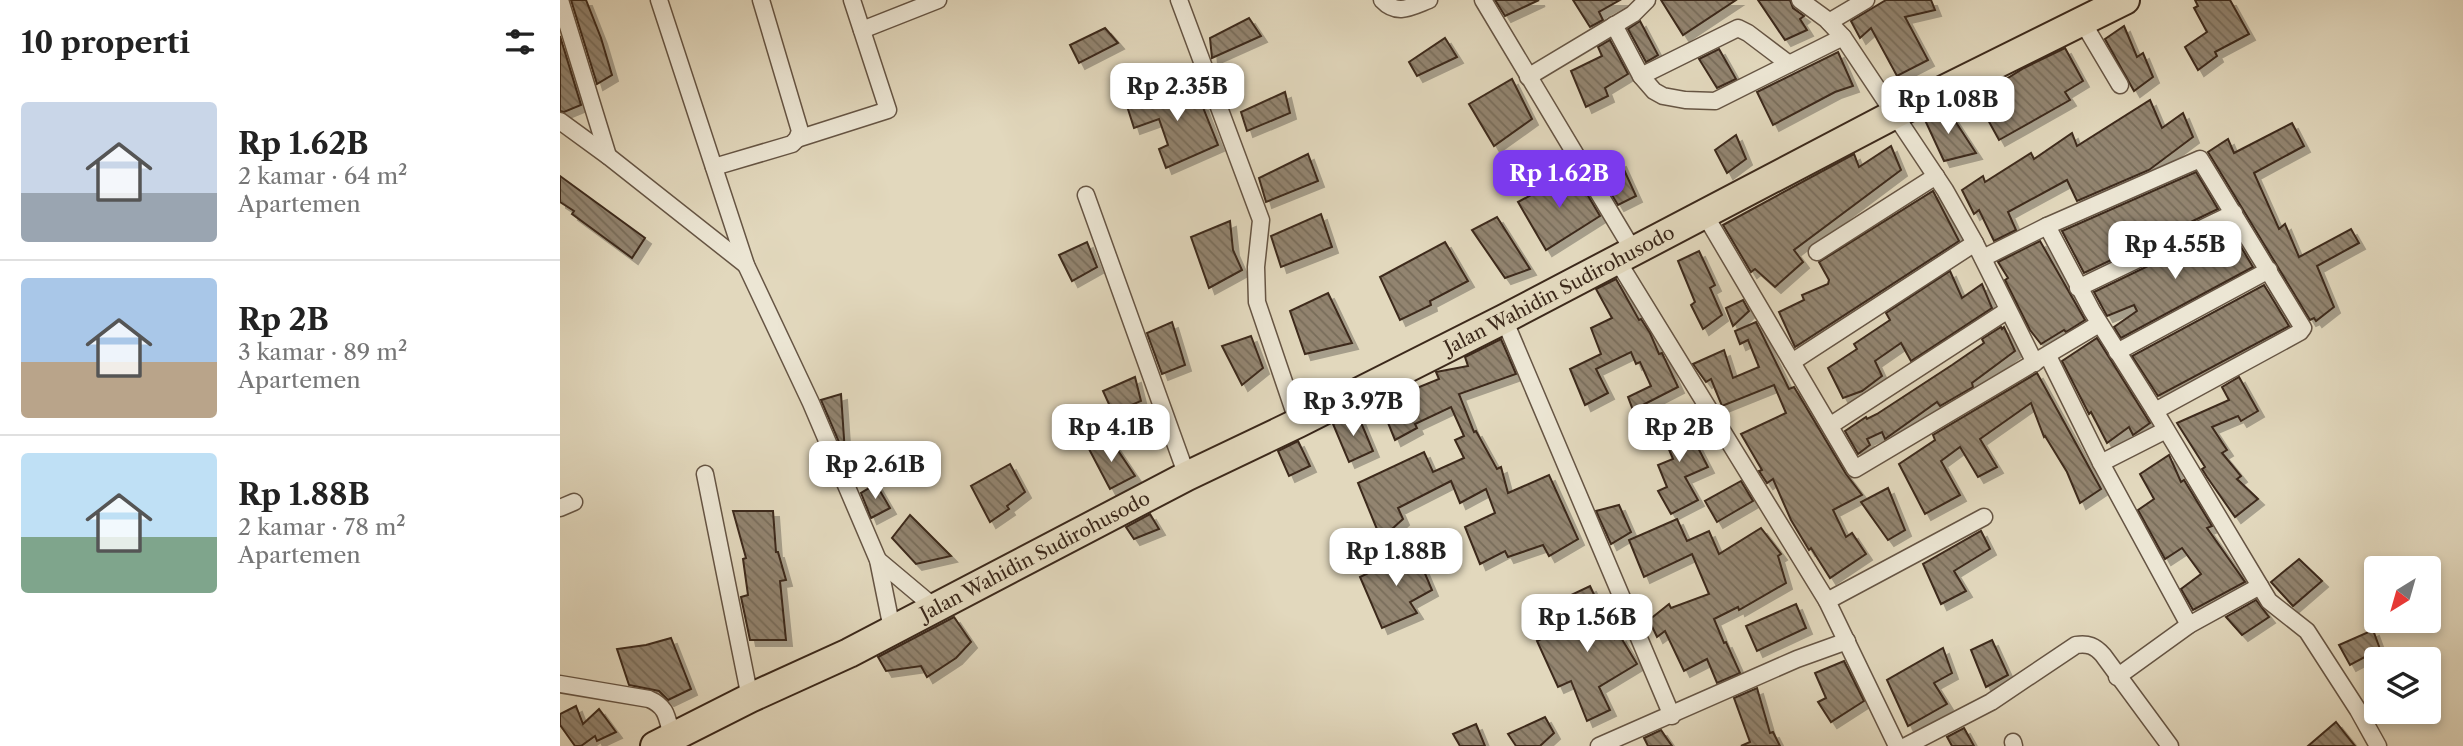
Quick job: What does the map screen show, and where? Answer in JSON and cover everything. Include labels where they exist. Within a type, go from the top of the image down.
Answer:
[{"type":"highway","name":"Jalan Wahidin Sudirohusodo","points":[[664,742],[750,698],[849,653],[1187,476],[1504,319],[1895,114],[2125,0]]},
{"type":"street","points":[[560,0],[608,156]]},
{"type":"street","points":[[659,0],[746,265],[811,403],[878,560],[892,629]]},
{"type":"street","points":[[761,0],[800,124],[797,139]]},
{"type":"street","points":[[714,167],[792,144],[797,139],[888,110],[852,0]]},
{"type":"street","points":[[862,30],[938,0]]},
{"type":"street","points":[[1180,0],[1261,220],[1256,267],[1258,306],[1298,423]]},
{"type":"street","points":[[1382,0],[1391,9],[1400,11],[1429,0]]},
{"type":"street","points":[[1483,0],[1625,256],[1827,600],[1898,746]]},
{"type":"street","points":[[1528,77],[1633,13],[1647,0]]},
{"type":"street","points":[[1800,0],[1829,22],[1843,37],[1936,176],[1975,243],[2008,310],[2042,359],[2189,625]]},
{"type":"street","points":[[1829,22],[1866,0]]},
{"type":"street","points":[[2082,21],[2120,85]]},
{"type":"street","points":[[1614,25],[1650,89],[1663,96],[1709,102],[1843,37]]},
{"type":"street","points":[[1641,76],[1738,28],[1789,64]]},
{"type":"street","points":[[560,121],[746,265]]},
{"type":"street","points":[[1983,258],[2047,226],[2199,158],[2301,322],[2302,330],[2155,411]]},
{"type":"street","points":[[1817,252],[1936,176]]},
{"type":"street","points":[[1086,195],[1187,476]]},
{"type":"street","points":[[2078,288],[2234,213]]},
{"type":"street","points":[[1705,215],[1831,425],[1854,469],[1858,470],[2099,324]]},
{"type":"street","points":[[2047,226],[2099,324],[2155,411],[2260,586],[2273,605],[2303,627],[2313,639],[2378,746]]},
{"type":"street","points":[[1792,362],[1975,243]]},
{"type":"street","points":[[2117,352],[2269,270]]},
{"type":"street","points":[[1831,425],[2008,310]]},
{"type":"street","points":[[1504,319],[1672,716]]},
{"type":"street","points":[[2101,463],[2166,430]]},
{"type":"street","points":[[705,474],[750,698]]},
{"type":"street","points":[[1827,600],[1984,517]]},
{"type":"street","points":[[878,560],[934,607]]},
{"type":"street","points":[[2118,677],[2189,625],[2260,586]]},
{"type":"street","points":[[1599,746],[1797,659],[1847,640]]},
{"type":"street","points":[[1906,746],[1991,702],[2076,645],[2094,647],[2170,746]]},
{"type":"street","points":[[560,684],[649,699],[658,703],[664,709],[664,742]]},
{"type":"building","points":[[571,0],[586,0],[601,38],[612,75],[597,84]]},
{"type":"building","points":[[1495,0],[1539,0],[1505,16]]},
{"type":"building","points":[[1573,0],[1620,0],[1599,12],[1603,20],[1590,27]]},
{"type":"building","points":[[1661,0],[1736,0],[1683,35]]},
{"type":"building","points":[[1758,0],[1790,0],[1793,8],[1804,16],[1800,19],[1807,30],[1785,40]]},
{"type":"building","points":[[1886,0],[1931,0],[1935,10],[1905,17],[1928,60],[1897,76],[1871,28],[1860,38],[1851,21]]},
{"type":"building","points":[[2195,0],[2230,0],[2249,34],[2215,52],[2217,56],[2198,70],[2185,47],[2207,32],[2194,8],[2198,6]]},
{"type":"building","points":[[1249,18],[1261,36],[1212,58],[1210,38]]},
{"type":"building","points":[[1640,21],[1658,55],[1646,62],[1628,29]]},
{"type":"building","points":[[2124,26],[2137,57],[2143,53],[2153,77],[2134,91],[2105,39]]},
{"type":"building","points":[[1105,28],[1118,43],[1079,63],[1070,45]]},
{"type":"building","points":[[560,36],[581,105],[564,112],[560,111]]},
{"type":"building","points":[[1445,38],[1457,57],[1417,76],[1409,62]]},
{"type":"building","points":[[1610,40],[1628,74],[1605,88],[1608,96],[1586,107],[1571,71],[1602,56],[1598,47]]},
{"type":"building","points":[[2065,48],[2083,81],[2065,92],[2070,100],[1999,140],[1976,98],[2024,68]]},
{"type":"building","points":[[1719,49],[1736,79],[1717,88],[1699,59]]},
{"type":"building","points":[[1838,52],[1853,86],[1835,92],[1773,125],[1757,92]]},
{"type":"building","points":[[1188,78],[1218,145],[1166,168],[1159,149],[1168,145],[1159,119],[1134,128],[1127,106],[1152,99]]},
{"type":"building","points":[[1512,79],[1532,119],[1494,146],[1469,104]]},
{"type":"building","points":[[1285,92],[1290,113],[1247,131],[1241,112]]},
{"type":"building","points":[[2150,100],[2162,128],[2183,113],[2193,137],[2149,170],[2077,201],[2067,180],[2008,212],[2016,230],[1994,241],[1979,210],[1974,214],[1962,190],[1983,176],[1985,182],[2031,153],[2034,159],[2072,133],[2077,146]]},
{"type":"building","points":[[1946,107],[1976,153],[1944,161],[1924,118]]},
{"type":"building","points":[[2292,123],[2304,146],[2254,173],[2279,229],[2285,224],[2299,257],[2351,229],[2359,243],[2317,266],[2334,307],[2316,321],[2314,318],[2310,320],[2208,152],[2228,139],[2234,153]]},
{"type":"building","points":[[1736,135],[1746,159],[1727,173],[1715,150]]},
{"type":"building","points":[[1891,146],[1901,170],[1794,250],[1803,262],[1775,287],[1755,269],[1751,272],[1723,225],[1854,154],[1859,167]]},
{"type":"building","points":[[1308,154],[1318,181],[1266,202],[1259,178]]},
{"type":"building","points":[[1620,161],[1636,196],[1618,205],[1598,172]]},
{"type":"building","points":[[1574,172],[1600,216],[1546,250],[1518,202]]},
{"type":"building","points":[[2196,172],[2218,209],[2084,273],[2062,231]]},
{"type":"building","points":[[560,176],[645,238],[632,258],[572,214],[574,211],[560,202]]},
{"type":"building","points":[[1933,191],[1959,241],[1795,347],[1779,312],[1804,300],[1802,295],[1828,284],[1829,280],[1819,262]]},
{"type":"building","points":[[1321,214],[1332,247],[1281,267],[1271,236]]},
{"type":"building","points":[[1497,217],[1530,269],[1505,278],[1472,230]]},
{"type":"building","points":[[1230,221],[1233,250],[1242,270],[1209,288],[1191,237]]},
{"type":"building","points":[[2229,227],[2253,267],[2121,338],[2114,327],[2137,311],[2134,305],[2107,316],[2094,292]]},
{"type":"building","points":[[2040,241],[2085,320],[2041,344],[2030,330],[2005,280],[2008,278],[1998,262]]},
{"type":"building","points":[[1087,242],[1097,267],[1072,281],[1059,255]]},
{"type":"building","points":[[1445,242],[1468,281],[1430,301],[1431,305],[1400,320],[1380,277]]},
{"type":"building","points":[[1699,251],[1715,285],[1710,288],[1722,315],[1703,329],[1691,305],[1695,302],[1678,261]]},
{"type":"building","points":[[1950,271],[1962,298],[1982,284],[1992,308],[1911,361],[1901,343],[1875,361],[1882,376],[1862,391],[1843,398],[1828,368],[1857,349],[1854,344],[1890,320],[1886,313]]},
{"type":"building","points":[[1616,279],[1639,320],[1641,319],[1650,333],[1659,354],[1662,353],[1678,387],[1633,410],[1628,397],[1651,386],[1640,362],[1636,364],[1631,352],[1596,369],[1608,393],[1585,405],[1570,369],[1601,354],[1591,328],[1612,318],[1596,289]]},
{"type":"building","points":[[2264,285],[2289,326],[2158,396],[2132,356]]},
{"type":"building","points":[[1328,293],[1352,343],[1305,354],[1290,311]]},
{"type":"building","points":[[1743,300],[1749,311],[1733,326],[1726,308]]},
{"type":"building","points":[[1172,322],[1185,365],[1162,374],[1147,333]]},
{"type":"building","points":[[1756,322],[1789,389],[1794,387],[1846,474],[1862,495],[1833,510],[1846,537],[1852,533],[1866,554],[1830,578],[1791,520],[1773,479],[1767,483],[1759,471],[1762,470],[1741,434],[1786,413],[1774,385],[1722,406],[1711,379],[1706,382],[1693,364],[1724,350],[1733,378],[1759,367],[1748,340],[1740,344],[1735,331]]},
{"type":"building","points":[[2004,327],[2015,351],[1972,383],[1973,387],[1940,406],[1937,402],[1885,439],[1882,432],[1867,439],[1870,445],[1858,454],[1845,431],[1866,417],[1867,419],[1877,414],[1952,365],[1984,343],[1982,339]]},
{"type":"building","points":[[1251,336],[1263,368],[1242,385],[1222,346]]},
{"type":"building","points":[[2097,338],[2150,423],[2133,435],[2129,427],[2107,443],[2062,361]]},
{"type":"building","points":[[1501,339],[1516,374],[1459,394],[1474,432],[1476,431],[1497,469],[1501,467],[1508,493],[1549,475],[1578,539],[1549,556],[1543,545],[1508,557],[1505,551],[1480,564],[1465,527],[1495,513],[1486,489],[1460,503],[1451,481],[1398,508],[1403,519],[1381,539],[1358,483],[1424,452],[1433,472],[1464,458],[1455,440],[1464,436],[1451,407],[1415,424],[1417,428],[1395,440],[1380,403],[1439,379],[1436,372],[1468,366],[1465,357]]},
{"type":"building","points":[[2037,373],[2101,489],[2080,503],[2067,472],[2044,437],[2031,403],[1980,439],[1997,467],[1978,477],[1960,447],[1941,461],[1960,495],[1925,514],[1899,464],[1935,440],[1933,435]]},
{"type":"building","points":[[1135,377],[1141,401],[1113,413],[1103,391]]},
{"type":"building","points":[[2239,377],[2258,411],[2241,421],[2238,416],[2212,427],[2227,450],[2222,453],[2241,476],[2237,479],[2258,499],[2235,517],[2202,469],[2205,467],[2177,423],[2229,400],[2222,387]]},
{"type":"building","points":[[841,394],[845,453],[844,454],[821,400]]},
{"type":"building","points":[[1357,413],[1373,451],[1349,462],[1333,424]]},
{"type":"building","points":[[1680,413],[1708,467],[1685,477],[1698,500],[1671,514],[1658,491],[1667,487],[1658,465],[1673,459],[1658,423]]},
{"type":"building","points":[[1111,440],[1135,476],[1110,489],[1089,449]]},
{"type":"building","points":[[1298,441],[1310,466],[1289,476],[1278,451]]},
{"type":"building","points":[[2169,455],[2181,482],[2184,480],[2212,526],[2207,528],[2245,582],[2193,610],[2181,589],[2201,574],[2182,548],[2165,559],[2138,510],[2154,499],[2140,474]]},
{"type":"building","points":[[1010,464],[1025,492],[1007,506],[1009,509],[990,522],[971,486]]},
{"type":"building","points":[[1741,481],[1753,501],[1717,522],[1705,501]]},
{"type":"building","points":[[876,484],[890,508],[871,518],[861,493]]},
{"type":"building","points":[[1888,488],[1905,530],[1888,540],[1861,502]]},
{"type":"building","points":[[1619,505],[1631,532],[1611,544],[1596,511]]},
{"type":"building","points":[[733,511],[773,511],[776,552],[786,580],[780,581],[786,640],[750,640],[741,597],[748,595],[743,559],[746,558]]},
{"type":"building","points":[[1150,514],[1159,529],[1134,539],[1126,527]]},
{"type":"building","points":[[910,515],[951,556],[916,564],[892,538]]},
{"type":"building","points":[[1677,519],[1687,541],[1709,531],[1719,554],[1761,528],[1781,554],[1778,556],[1786,583],[1739,610],[1738,607],[1714,619],[1740,673],[1717,683],[1707,659],[1684,671],[1665,631],[1657,637],[1649,620],[1669,604],[1671,608],[1709,594],[1692,554],[1644,577],[1629,540]]},
{"type":"building","points":[[1981,531],[1990,549],[1954,571],[1966,591],[1941,604],[1923,564]]},
{"type":"building","points":[[1415,550],[1432,590],[1410,602],[1417,613],[1382,628],[1360,577]]},
{"type":"building","points":[[2299,559],[2322,581],[2293,606],[2271,582]]},
{"type":"building","points":[[1590,586],[1615,639],[1620,636],[1637,664],[1599,687],[1610,710],[1587,721],[1571,681],[1558,687],[1537,641],[1579,621],[1569,596]]},
{"type":"building","points":[[2256,600],[2269,617],[2242,635],[2226,617]]},
{"type":"building","points":[[1796,604],[1806,628],[1757,651],[1746,626]]},
{"type":"building","points":[[954,617],[971,642],[956,658],[927,677],[921,666],[886,671],[878,657]]},
{"type":"building","points":[[2364,634],[2374,634],[2379,647],[2364,647],[2364,658],[2350,665],[2339,645]]},
{"type":"building","points":[[671,638],[691,689],[668,700],[659,691],[629,685],[617,649]]},
{"type":"building","points":[[1992,640],[2008,675],[1986,687],[1971,650]]},
{"type":"building","points":[[1943,648],[1952,673],[1934,683],[1947,704],[1908,726],[1887,680]]},
{"type":"building","points":[[1844,661],[1864,701],[1831,722],[1818,702],[1826,698],[1815,673]]},
{"type":"building","points":[[1757,688],[1770,733],[1773,732],[1780,746],[1741,746],[1750,742],[1734,698]]},
{"type":"building","points":[[576,706],[583,724],[599,709],[616,732],[597,741],[595,736],[581,746],[575,746],[560,725],[560,714]]},
{"type":"building","points":[[1545,717],[1554,733],[1540,746],[1516,746],[1508,734]]},
{"type":"building","points":[[2336,722],[2355,746],[2308,746]]},
{"type":"building","points":[[1476,724],[1485,746],[1460,746],[1453,734]]},
{"type":"building","points":[[1964,728],[1974,746],[1952,746],[1947,737]]},
{"type":"building","points":[[1661,730],[1672,746],[1648,746],[1644,738]]}]
